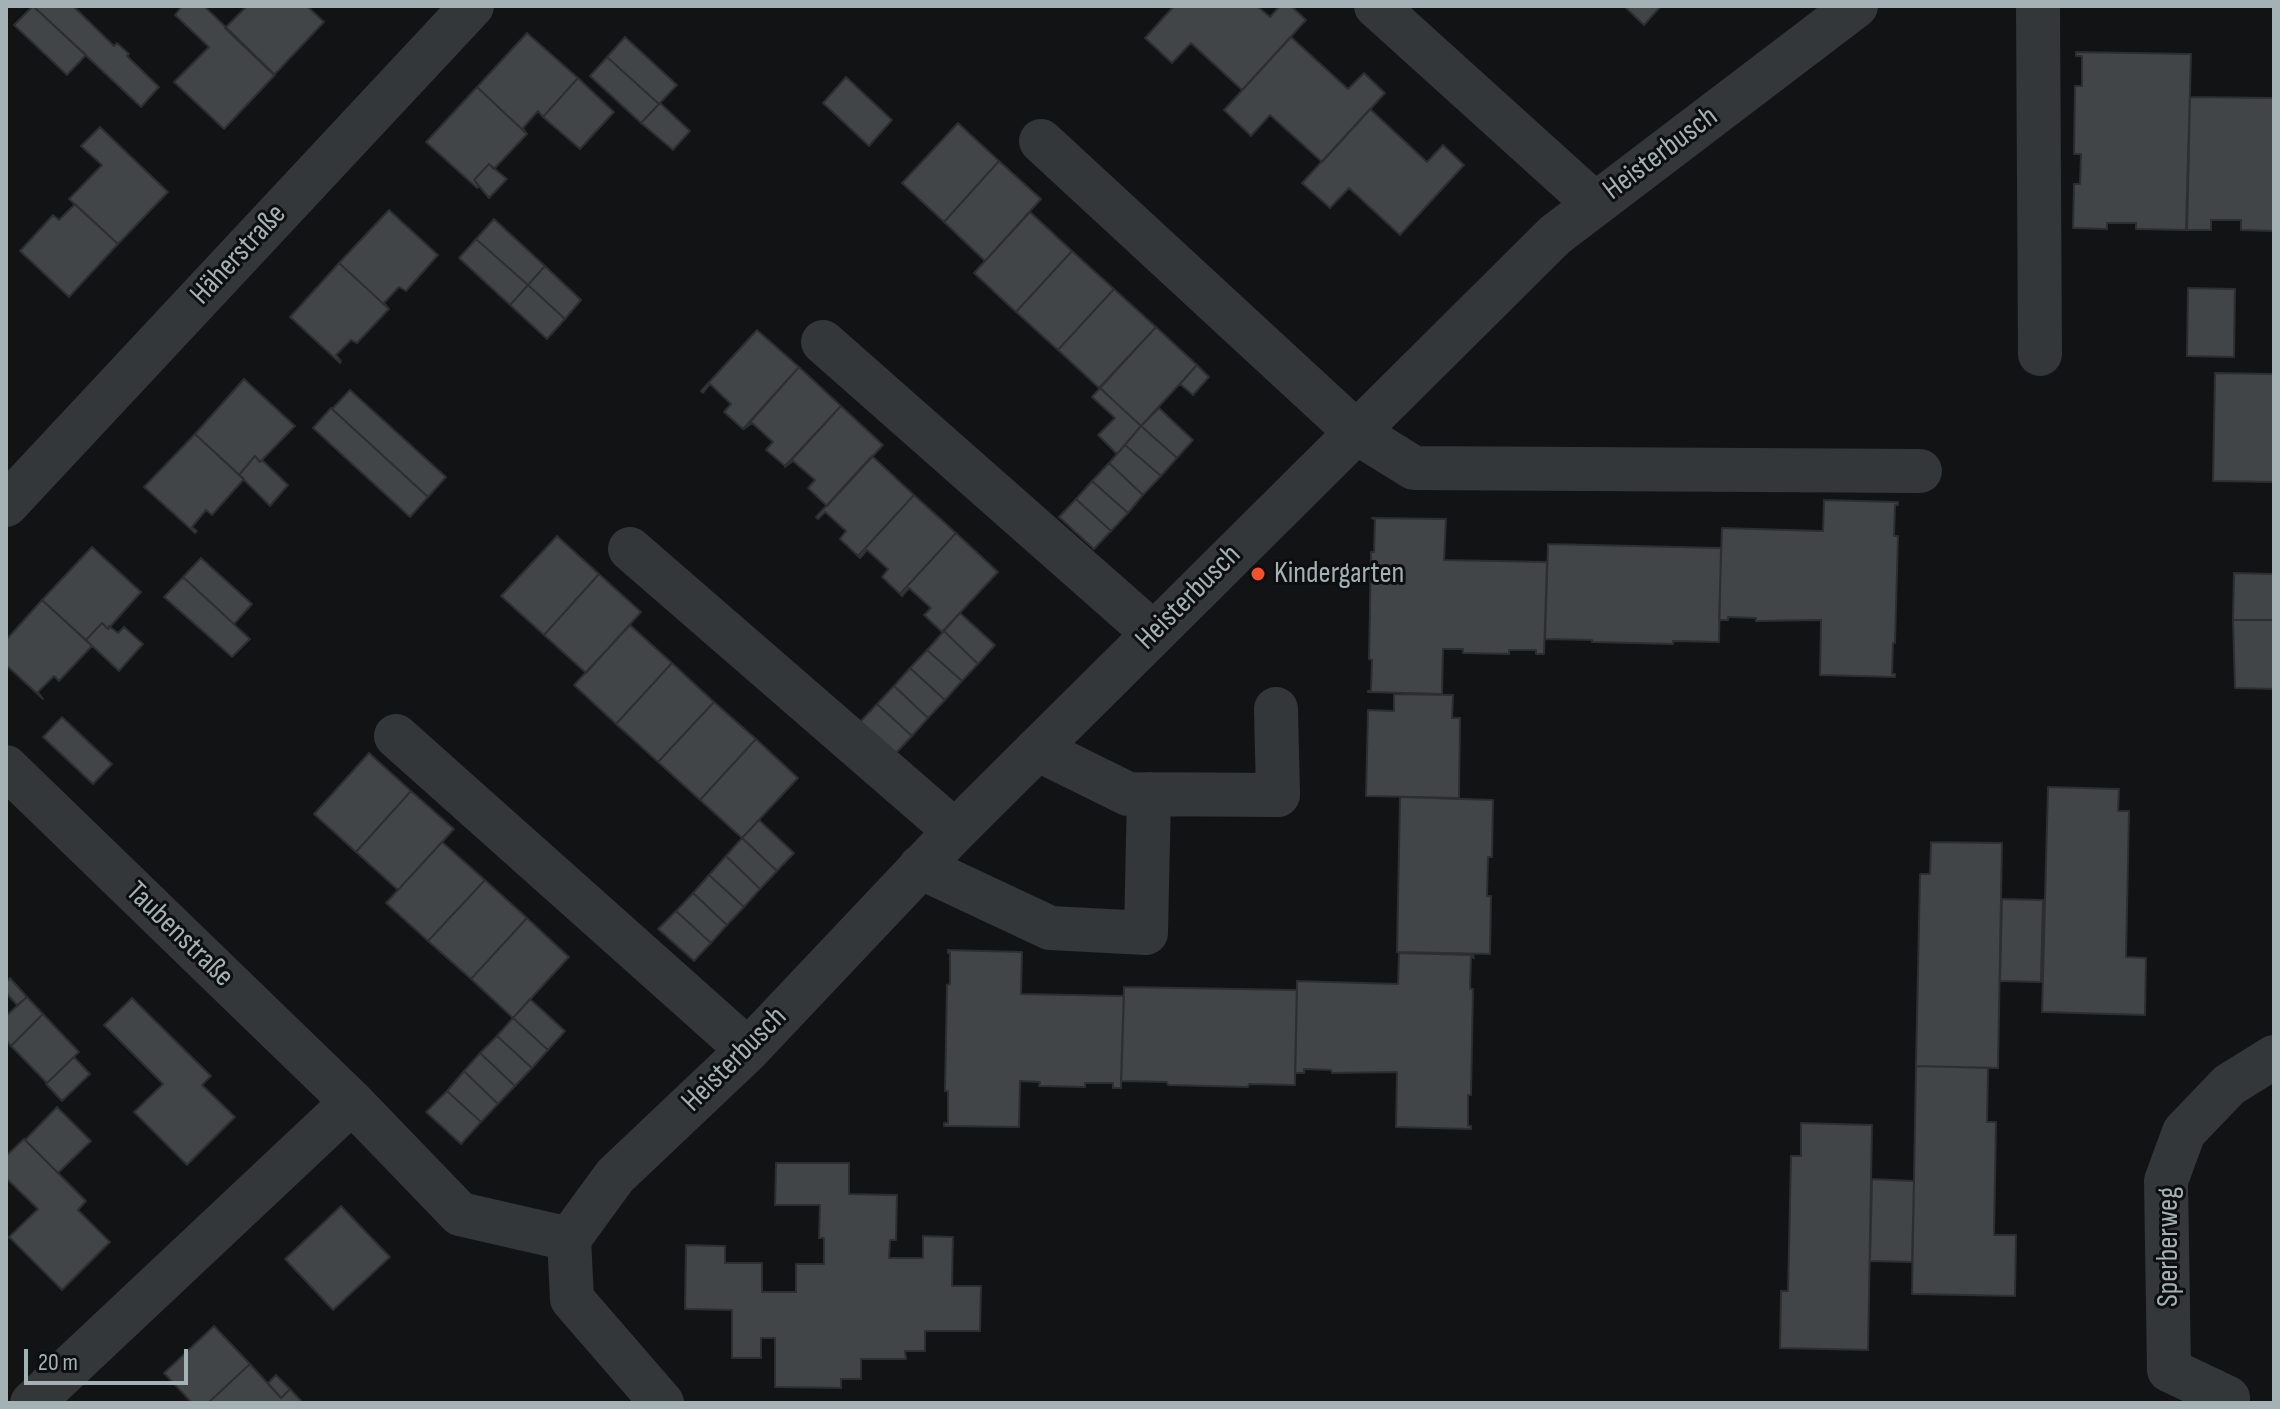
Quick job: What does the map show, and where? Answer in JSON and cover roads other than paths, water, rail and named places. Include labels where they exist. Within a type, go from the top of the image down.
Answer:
[{"type":"street","name":"Häherstraße","points":[[6,505],[472,6]]},
{"type":"street","points":[[1376,6],[1595,204]]},
{"type":"street","points":[[2038,6],[2040,354]]},
{"type":"street","name":"Heisterbusch","points":[[569,1239],[615,1176],[748,1050],[955,831],[1555,235],[1850,8]]},
{"type":"street","points":[[1041,141],[1356,432],[1414,468],[1920,471]]},
{"type":"street","points":[[823,342],[1153,633]]},
{"type":"street","points":[[630,549],[955,831]]},
{"type":"street","points":[[1037,749],[1128,794],[1278,795],[1276,709]]},
{"type":"street","points":[[396,736],[748,1050]]},
{"type":"street","name":"Taubenstraße","points":[[6,767],[352,1102],[460,1214],[569,1239]]},
{"type":"street","points":[[920,867],[1050,928],[1146,933],[1149,794]]},
{"type":"street","name":"Sperberweg","points":[[2228,1398],[2169,1370],[2166,1181],[2184,1132],[2229,1085],[2274,1057]]},
{"type":"street","points":[[32,1403],[352,1102]]},
{"type":"street","points":[[569,1239],[572,1299],[662,1403]]},
{"type":"place","name":"Kindergarten","points":[[1258,574]]}]
